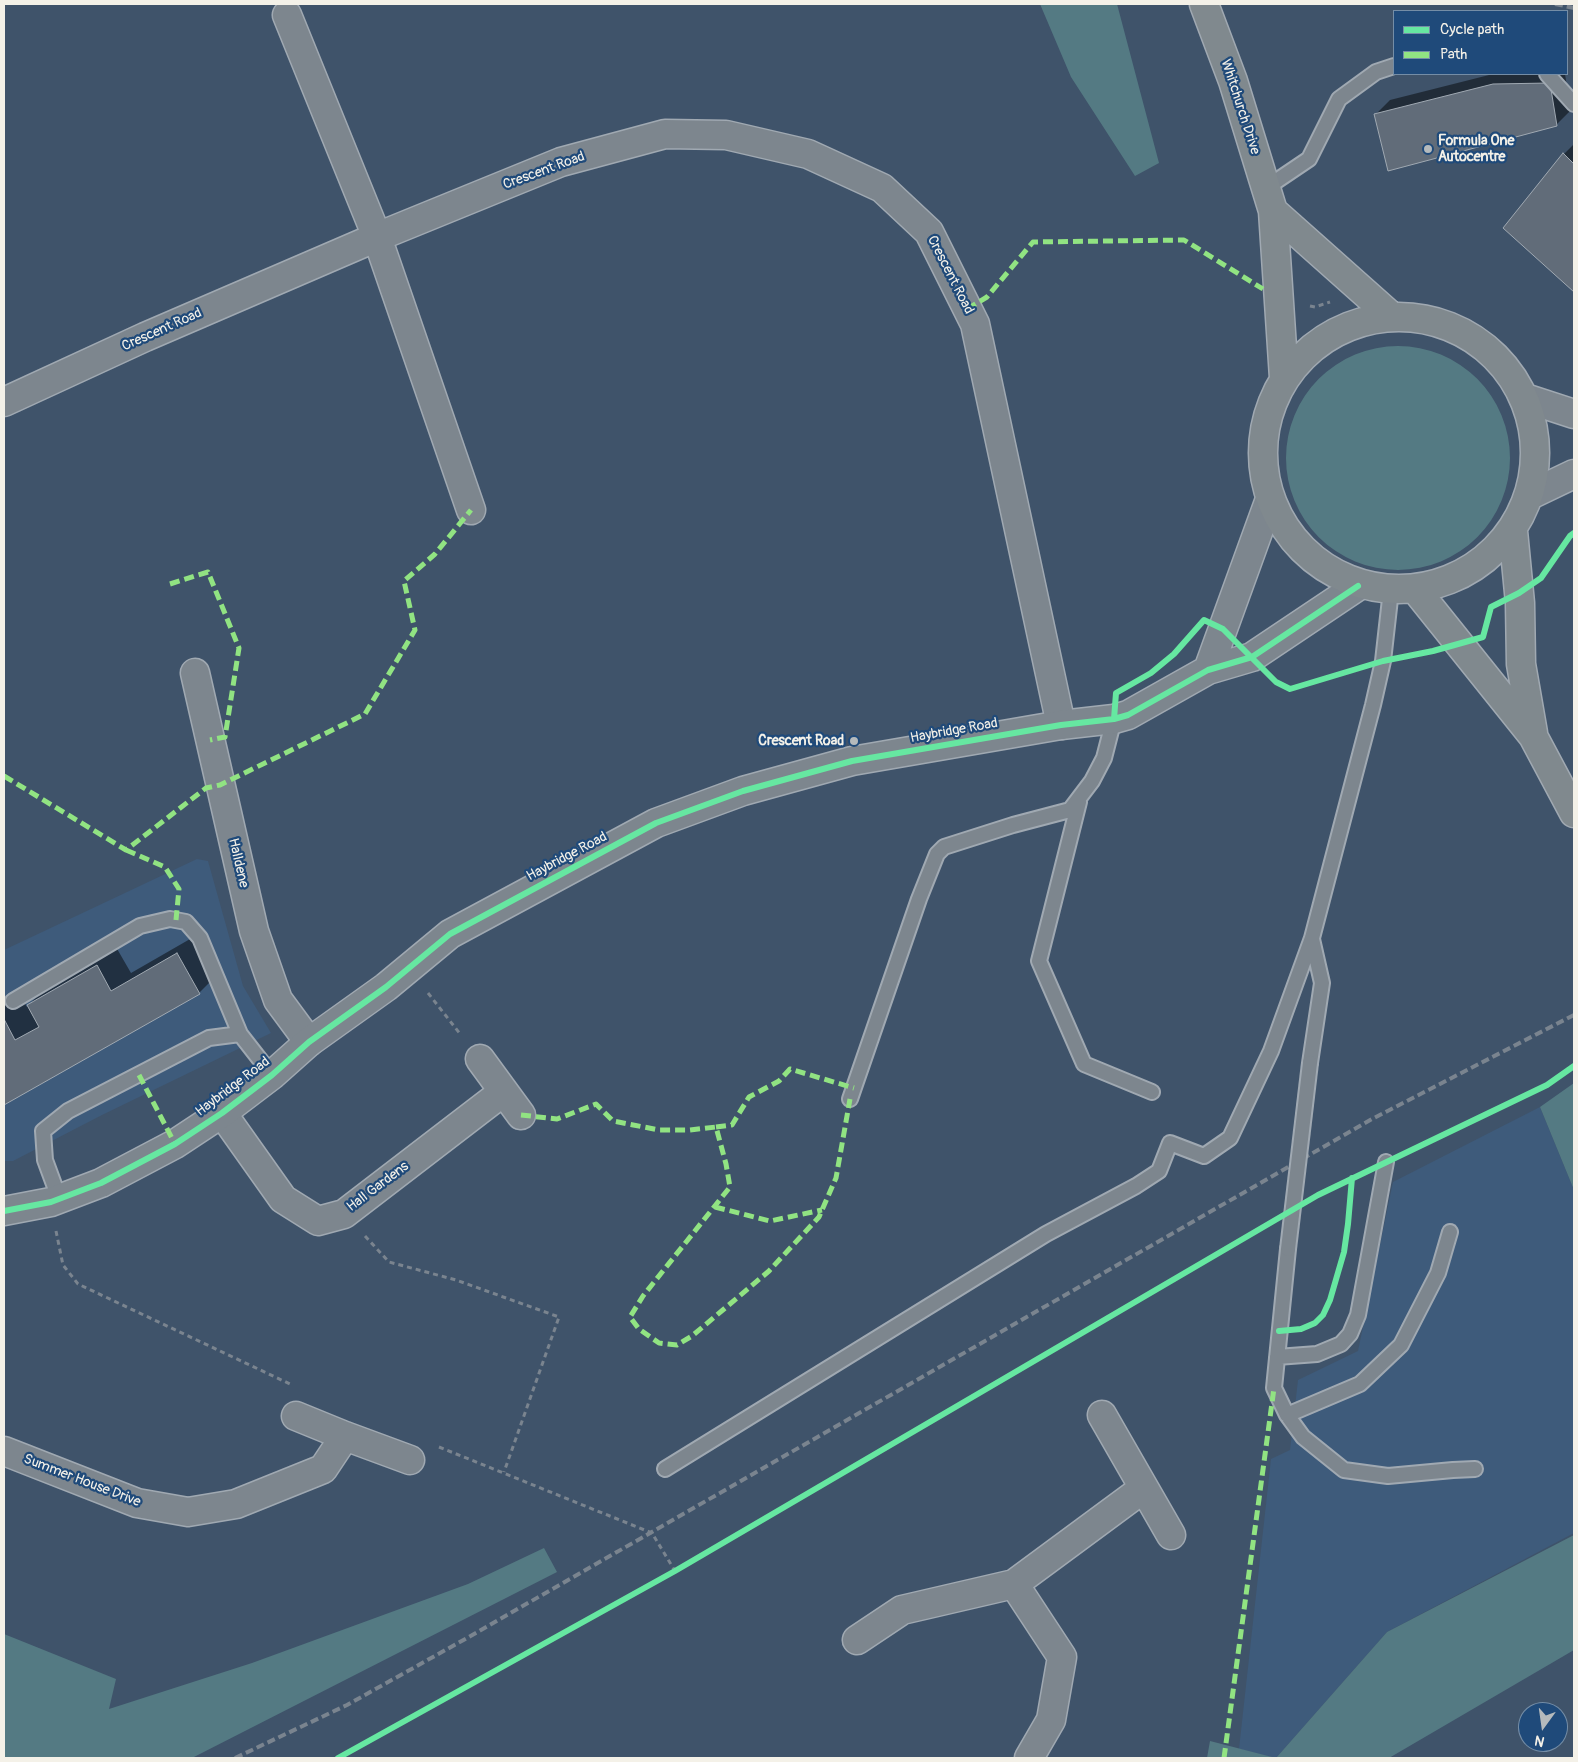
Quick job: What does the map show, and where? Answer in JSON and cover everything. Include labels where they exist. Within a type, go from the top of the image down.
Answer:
[{"type":"main road","name":"Whitchurch Drive","points":[[1204,4],[1233,81],[1270,199],[1284,378]]},
{"type":"main road","points":[[1270,199],[1391,316]]},
{"type":"main road","points":[[1391,316],[1449,325],[1500,359],[1525,398],[1537,445],[1530,495],[1513,531],[1470,571],[1403,590],[1358,586],[1320,565],[1289,536],[1270,499],[1262,459],[1268,412],[1284,378],[1313,347],[1349,325],[1391,316]]},
{"type":"main road","points":[[1513,531],[1520,603],[1520,664],[1533,736]]},
{"type":"main road","points":[[1403,590],[1533,736],[1574,813]]},
{"type":"street","points":[[287,15],[377,237],[472,510]]},
{"type":"street","name":"Crescent Road","points":[[4,402],[145,337],[377,237],[562,162],[665,134],[726,135],[808,154],[882,188],[928,232],[975,324],[1061,725]]},
{"type":"street","points":[[1525,398],[1574,414]]},
{"type":"street","points":[[1530,495],[1574,474]]},
{"type":"street","points":[[1208,670],[1270,499]]},
{"type":"street","name":"Haybridge Road","points":[[4,1211],[51,1202],[101,1183],[167,1148],[222,1112],[272,1075],[309,1042],[386,987],[450,934],[656,823],[743,792],[852,761],[1061,725],[1114,719],[1128,715],[1208,670],[1252,657],[1358,586]]},
{"type":"street","name":"Halldene","points":[[195,673],[254,931],[278,1000],[309,1042]]},
{"type":"street","points":[[480,1059],[521,1115]]},
{"type":"street","name":"Hall Gardens","points":[[222,1112],[283,1199],[318,1221],[344,1214],[503,1092]]},
{"type":"street","points":[[1102,1415],[1171,1535]]},
{"type":"street","points":[[296,1416],[410,1460]]},
{"type":"street","name":"Summer House Drive","points":[[4,1451],[137,1503],[188,1512],[236,1504],[324,1468],[345,1436]]},
{"type":"street","points":[[857,1640],[902,1610],[1014,1584],[1144,1488]]},
{"type":"street","points":[[1014,1584],[1062,1657],[1051,1720],[1029,1758]]},
{"type":"lane","points":[[1270,199],[1309,158],[1339,99],[1376,72],[1393,66]]},
{"type":"lane","points":[[1548,75],[1574,104]]},
{"type":"lane","points":[[665,1469],[1029,1244],[1136,1186],[1159,1171],[1170,1144],[1204,1156],[1230,1138],[1271,1050],[1312,938],[1403,590]]},
{"type":"lane","points":[[850,1099],[918,899],[936,854],[944,847],[1012,825],[1070,810],[1092,781],[1104,758],[1114,719]]},
{"type":"lane","points":[[1080,796],[1039,961],[1084,1064],[1152,1092]]},
{"type":"lane","name":"Haybridge Road","points":[[13,1001],[140,926],[170,919],[186,922],[200,938],[240,1034],[272,1075]]},
{"type":"lane","points":[[1312,938],[1322,983],[1310,1063],[1274,1388],[1287,1415],[1303,1437],[1344,1470],[1388,1476],[1475,1469]]},
{"type":"lane","points":[[58,1198],[45,1160],[43,1131],[68,1111],[209,1038],[240,1034]]},
{"type":"lane","points":[[1277,1357],[1317,1354],[1341,1344],[1350,1334],[1358,1315],[1386,1162]]},
{"type":"lane","points":[[1287,1415],[1360,1384],[1401,1345],[1438,1273],[1450,1232]]},
{"type":"path","points":[[1307,306],[1315,308],[1330,302]]},
{"type":"path","points":[[408,968],[480,1059]]},
{"type":"path","points":[[344,1214],[389,1262],[456,1280],[559,1317],[504,1472]]},
{"type":"path","points":[[667,1575],[684,1566]]},
{"type":"shaded area","points":[[197,859],[208,861],[243,986],[271,1033],[102,1115],[13,1161],[4,1161],[4,950]]},
{"type":"shaded area","points":[[1540,1107],[1574,1190],[1574,1533],[1387,1632],[1276,1758],[1239,1749],[1271,1459],[1290,1450],[1298,1380],[1358,1351],[1393,1182]]},
{"type":"green space","points":[[1040,4],[1117,4],[1159,163],[1135,176],[1071,77]]},
{"type":"green space","points":[[1398,346],[1420,348],[1441,355],[1460,365],[1477,379],[1491,396],[1501,415],[1508,436],[1510,458],[1508,480],[1501,501],[1491,520],[1477,537],[1460,551],[1441,561],[1420,568],[1398,570],[1376,568],[1355,561],[1336,551],[1319,537],[1305,520],[1295,501],[1288,480],[1286,458],[1288,436],[1295,415],[1305,396],[1319,379],[1336,365],[1355,355],[1376,348]]},
{"type":"green space","points":[[1574,1083],[1574,1190],[1540,1107]]},
{"type":"green space","points":[[1574,1535],[1574,1650],[1389,1758],[1276,1758],[1387,1632]]},
{"type":"green space","points":[[544,1548],[557,1572],[192,1758],[4,1758],[4,1634],[116,1679],[109,1709],[252,1663],[468,1584]]},
{"type":"green space","points":[[1210,1741],[1276,1758],[1207,1758]]},
{"type":"building","name":"Formula One Autocentre","points":[[1550,83],[1557,126],[1388,171],[1374,114],[1493,84]]},
{"type":"building","points":[[1563,153],[1574,164],[1574,292],[1503,228]]},
{"type":"building","points":[[177,953],[200,994],[4,1105],[4,1019],[15,1040],[39,1027],[27,1005],[97,965],[111,991]]},
{"type":"railway","points":[[1555,4],[1574,8]]},
{"type":"railway","points":[[235,1758],[347,1705],[1372,1119],[1574,1015]]},
{"type":"marked path","points":[[967,309],[987,297],[1033,242],[1184,240],[1263,289]]},
{"type":"marked path","points":[[4,776],[126,850],[206,788],[220,785],[365,714],[415,630],[404,581],[435,554],[471,510]]},
{"type":"marked path","points":[[170,584],[208,572],[239,648],[225,737],[210,740]]},
{"type":"marked path","points":[[126,850],[165,867],[179,889],[176,920]]},
{"type":"marked path","points":[[716,1127],[732,1125],[749,1097],[779,1081],[790,1069],[854,1088]]},
{"type":"marked path","points":[[139,1075],[175,1144]]},
{"type":"marked path","points":[[521,1115],[557,1119],[596,1104],[613,1121],[659,1130],[690,1130],[716,1127],[730,1187],[643,1296],[630,1317],[639,1329],[659,1343],[677,1345],[692,1336],[769,1271],[819,1217],[836,1178],[850,1099]]},
{"type":"marked path","points":[[715,1207],[770,1221],[822,1210]]},
{"type":"marked path","points":[[1224,1758],[1274,1388]]},
{"type":"cycle path","points":[[1114,719],[1116,693],[1151,673],[1174,654],[1204,620],[1223,629],[1276,682],[1290,689],[1383,661],[1433,651],[1483,637],[1491,607],[1519,593],[1541,578],[1574,533]]},
{"type":"cycle path","points":[[4,1211],[51,1202],[101,1183],[175,1144],[222,1113],[272,1075],[309,1042],[386,987],[450,934],[656,823],[743,791],[852,761],[1061,725],[1114,719],[1128,715],[1208,670],[1252,657],[1358,586]]},
{"type":"cycle path","points":[[338,1758],[675,1571],[1318,1195],[1547,1085],[1574,1066]]},
{"type":"cycle path","points":[[1279,1331],[1301,1329],[1315,1323],[1323,1315],[1330,1300],[1344,1252],[1352,1178]]},
{"type":"place","name":"Formula One Autocentre","points":[[1428,149]]},
{"type":"place","name":"Crescent Road","points":[[854,741]]}]
